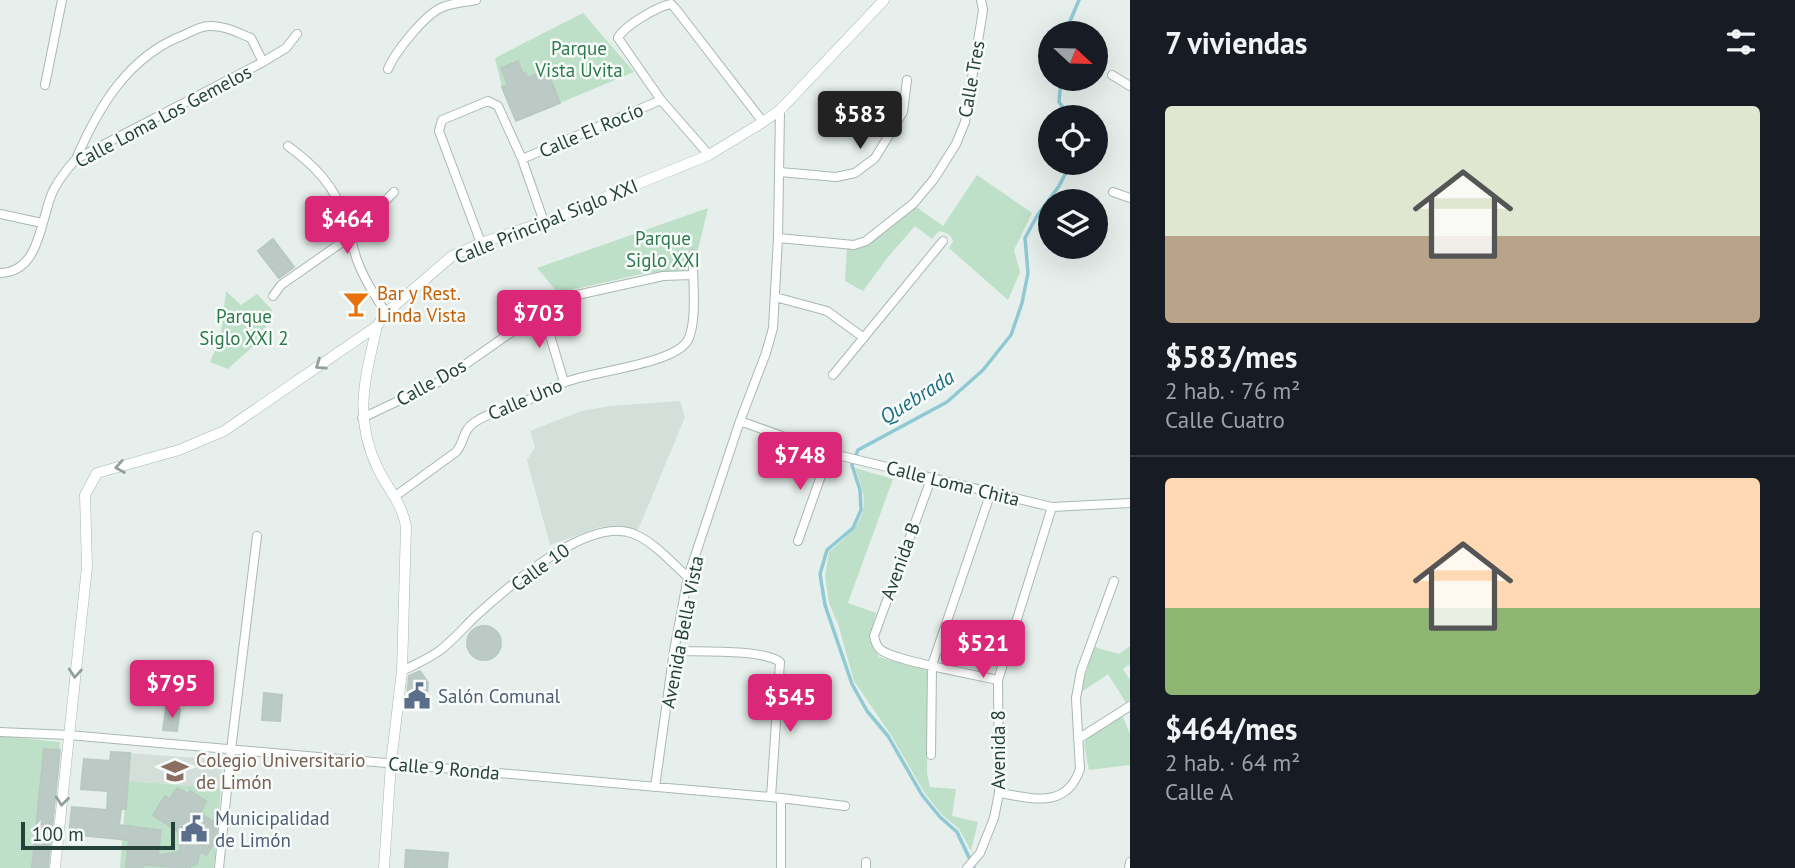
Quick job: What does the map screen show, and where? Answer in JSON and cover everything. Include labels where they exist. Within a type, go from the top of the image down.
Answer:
[{"type":"street","points":[[45,85],[62,0]]},
{"type":"street","points":[[388,69],[402,44],[436,10],[473,0]]},
{"type":"street","name":"Calle Principal Siglo XXI","points":[[55,868],[87,567],[85,495],[97,472],[179,450],[224,431],[377,326],[386,313],[452,256],[709,155],[780,110],[884,0]]},
{"type":"street","name":"Calle Tres","points":[[778,238],[854,244],[866,241],[914,203],[934,179],[956,144],[965,122],[983,10],[981,0]]},
{"type":"street","points":[[709,155],[661,100],[618,38],[621,31],[659,8],[671,4],[763,122]]},
{"type":"street","points":[[76,159],[110,92],[132,68],[172,39],[206,26],[220,26],[251,38],[263,62]]},
{"type":"street","name":"Calle Loma Los Gemelos","points":[[0,273],[21,265],[34,252],[53,192],[76,159],[263,62],[286,47],[298,34]]},
{"type":"street","points":[[1112,75],[1130,86]]},
{"type":"street","points":[[780,172],[836,177],[855,173],[875,158],[903,112],[907,80]]},
{"type":"street","name":"Calle El Rocío","points":[[522,159],[661,100]]},
{"type":"street","points":[[481,243],[439,135],[442,120],[488,101],[498,106],[522,159],[544,222]]},
{"type":"street","name":"Avenida Bella Vista","points":[[655,787],[674,651],[688,577],[773,328],[778,238],[780,110]]},
{"type":"street","points":[[288,146],[309,162],[326,181],[345,215],[356,258],[386,313]]},
{"type":"street","points":[[273,296],[281,285],[351,236],[394,192]]},
{"type":"street","points":[[1113,192],[1130,198]]},
{"type":"street","points":[[0,214],[42,223]]},
{"type":"street","points":[[833,375],[943,241]]},
{"type":"street","points":[[692,275],[693,254]]},
{"type":"street","name":"Calle Dos","points":[[362,418],[443,380],[559,299],[663,276],[692,275]]},
{"type":"street","name":"Calle Uno","points":[[394,497],[456,452],[466,428],[482,417],[525,402],[564,382],[665,357],[684,345],[689,338],[692,321],[692,275]]},
{"type":"street","points":[[775,297],[827,311],[864,338]]},
{"type":"street","points":[[542,309],[564,382]]},
{"type":"street","points":[[377,326],[365,379],[362,418],[367,442],[378,469],[404,514],[406,527],[402,671],[391,763],[384,868]]},
{"type":"street","name":"Calle Loma Chita","points":[[740,421],[829,453],[1052,507],[1130,503]]},
{"type":"street","points":[[798,541],[829,453]]},
{"type":"street","name":"Avenida B","points":[[930,479],[874,636],[882,651],[932,666]]},
{"type":"street","points":[[931,755],[932,666],[991,492]]},
{"type":"street","name":"Avenida 8","points":[[967,868],[980,853],[989,834],[999,793],[998,680],[1052,507]]},
{"type":"street","name":"Calle 10","points":[[402,671],[440,650],[480,612],[540,563],[583,538],[616,531],[633,533],[688,577]]},
{"type":"street","points":[[219,868],[257,536]]},
{"type":"street","points":[[999,793],[1053,799],[1064,793],[1076,779],[1080,769],[1076,698],[1081,671],[1114,581]]},
{"type":"street","points":[[674,651],[758,654],[774,657],[780,662],[771,797]]},
{"type":"street","points":[[932,666],[998,680]]},
{"type":"street","points":[[1078,739],[1130,706]]},
{"type":"street","name":"Calle 9 Ronda","points":[[0,732],[69,735],[391,763],[845,806]]},
{"type":"street","points":[[781,798],[781,868]]},
{"type":"street","points":[[1129,868],[1130,862]]},
{"type":"shaded area","points":[[680,401],[685,417],[638,530],[600,527],[550,545],[527,460],[535,447],[530,431],[581,411]]},
{"type":"shaded area","name":"Colegio Universitario de Limón","points":[[130,753],[223,760],[221,788],[127,781]]},
{"type":"green space","name":"Parque Vista Uvita","points":[[583,13],[634,72],[560,103],[547,70],[527,78],[518,61],[501,68],[508,85],[502,87],[495,58]]},
{"type":"green space","points":[[977,175],[1032,213],[1014,250],[1020,272],[1008,300],[949,248],[953,241],[949,235],[939,231],[932,239],[915,226],[863,291],[845,281],[847,246],[858,248],[868,245],[915,206],[943,226]]},
{"type":"green space","name":"Parque Siglo XXI","points":[[708,208],[698,250],[687,250],[686,272],[646,273],[558,293],[537,268]]},
{"type":"green space","name":"Parque Siglo XXI 2","points":[[226,291],[241,305],[257,294],[272,310],[262,338],[228,369],[210,362],[220,339]]},
{"type":"green space","points":[[855,468],[893,479],[848,603],[876,613],[869,639],[879,657],[928,671],[927,773],[930,787],[956,789],[952,816],[978,822],[971,851],[959,829],[941,814],[924,792],[891,735],[854,681],[838,624],[829,603],[825,576],[829,552],[857,524],[864,506]]},
{"type":"green space","points":[[1130,646],[1130,664],[1123,669],[1130,680],[1130,700],[1126,703],[1108,674],[1080,693],[1094,647],[1119,654]]},
{"type":"green space","points":[[1122,715],[1130,734],[1130,765],[1089,770],[1084,744],[1088,737]]},
{"type":"green space","points":[[0,736],[60,742],[48,868],[0,868]]},
{"type":"green space","points":[[127,781],[221,788],[214,868],[120,868]]},
{"type":"building","points":[[518,61],[527,78],[547,70],[560,103],[516,121],[502,87],[508,85],[501,68]]},
{"type":"building","points":[[273,239],[294,267],[279,278],[258,251]]},
{"type":"building","points":[[484,626],[496,631],[501,643],[496,655],[484,660],[472,655],[467,643],[472,631]]},
{"type":"building","name":"Salón Comunal","points":[[420,671],[428,683],[426,710],[406,708],[409,676]]},
{"type":"building","points":[[168,675],[189,678],[187,690],[166,686]]},
{"type":"building","points":[[264,693],[282,695],[280,721],[262,720]]},
{"type":"building","points":[[166,708],[180,709],[177,731],[163,730]]},
{"type":"building","points":[[44,749],[60,750],[48,868],[32,868]]},
{"type":"building","points":[[111,752],[130,753],[126,809],[121,809],[119,825],[161,830],[158,855],[180,852],[178,832],[153,815],[165,796],[170,799],[177,788],[188,794],[190,791],[206,801],[200,814],[217,823],[215,842],[206,855],[200,852],[197,864],[190,868],[143,865],[143,868],[126,868],[129,840],[69,834],[72,807],[107,810],[108,791],[81,789],[84,759],[110,761]]},
{"type":"building","points":[[406,850],[448,853],[447,868],[405,868]]},
{"type":"waterway","name":"Quebrada","points":[[1070,21],[1079,0]]},
{"type":"waterway","name":"Quebrada","points":[[1060,91],[1061,105]]},
{"type":"waterway","name":"Quebrada","points":[[974,868],[957,832],[922,795],[888,736],[867,711],[852,684],[825,605],[820,574],[827,550],[853,528],[861,510],[860,490],[852,465],[858,450],[947,402],[983,370],[1011,335],[1022,303],[1028,273],[1025,238],[1065,175]]},
{"type":"place","name":"Bar y Rest. Linda Vista","points":[[356,304]]},
{"type":"place","name":"Salón Comunal","points":[[417,696]]},
{"type":"place","name":"Colegio Universitario de Limón","points":[[175,771]]},
{"type":"place","name":"Municipalidad de Limón","points":[[194,829]]}]
